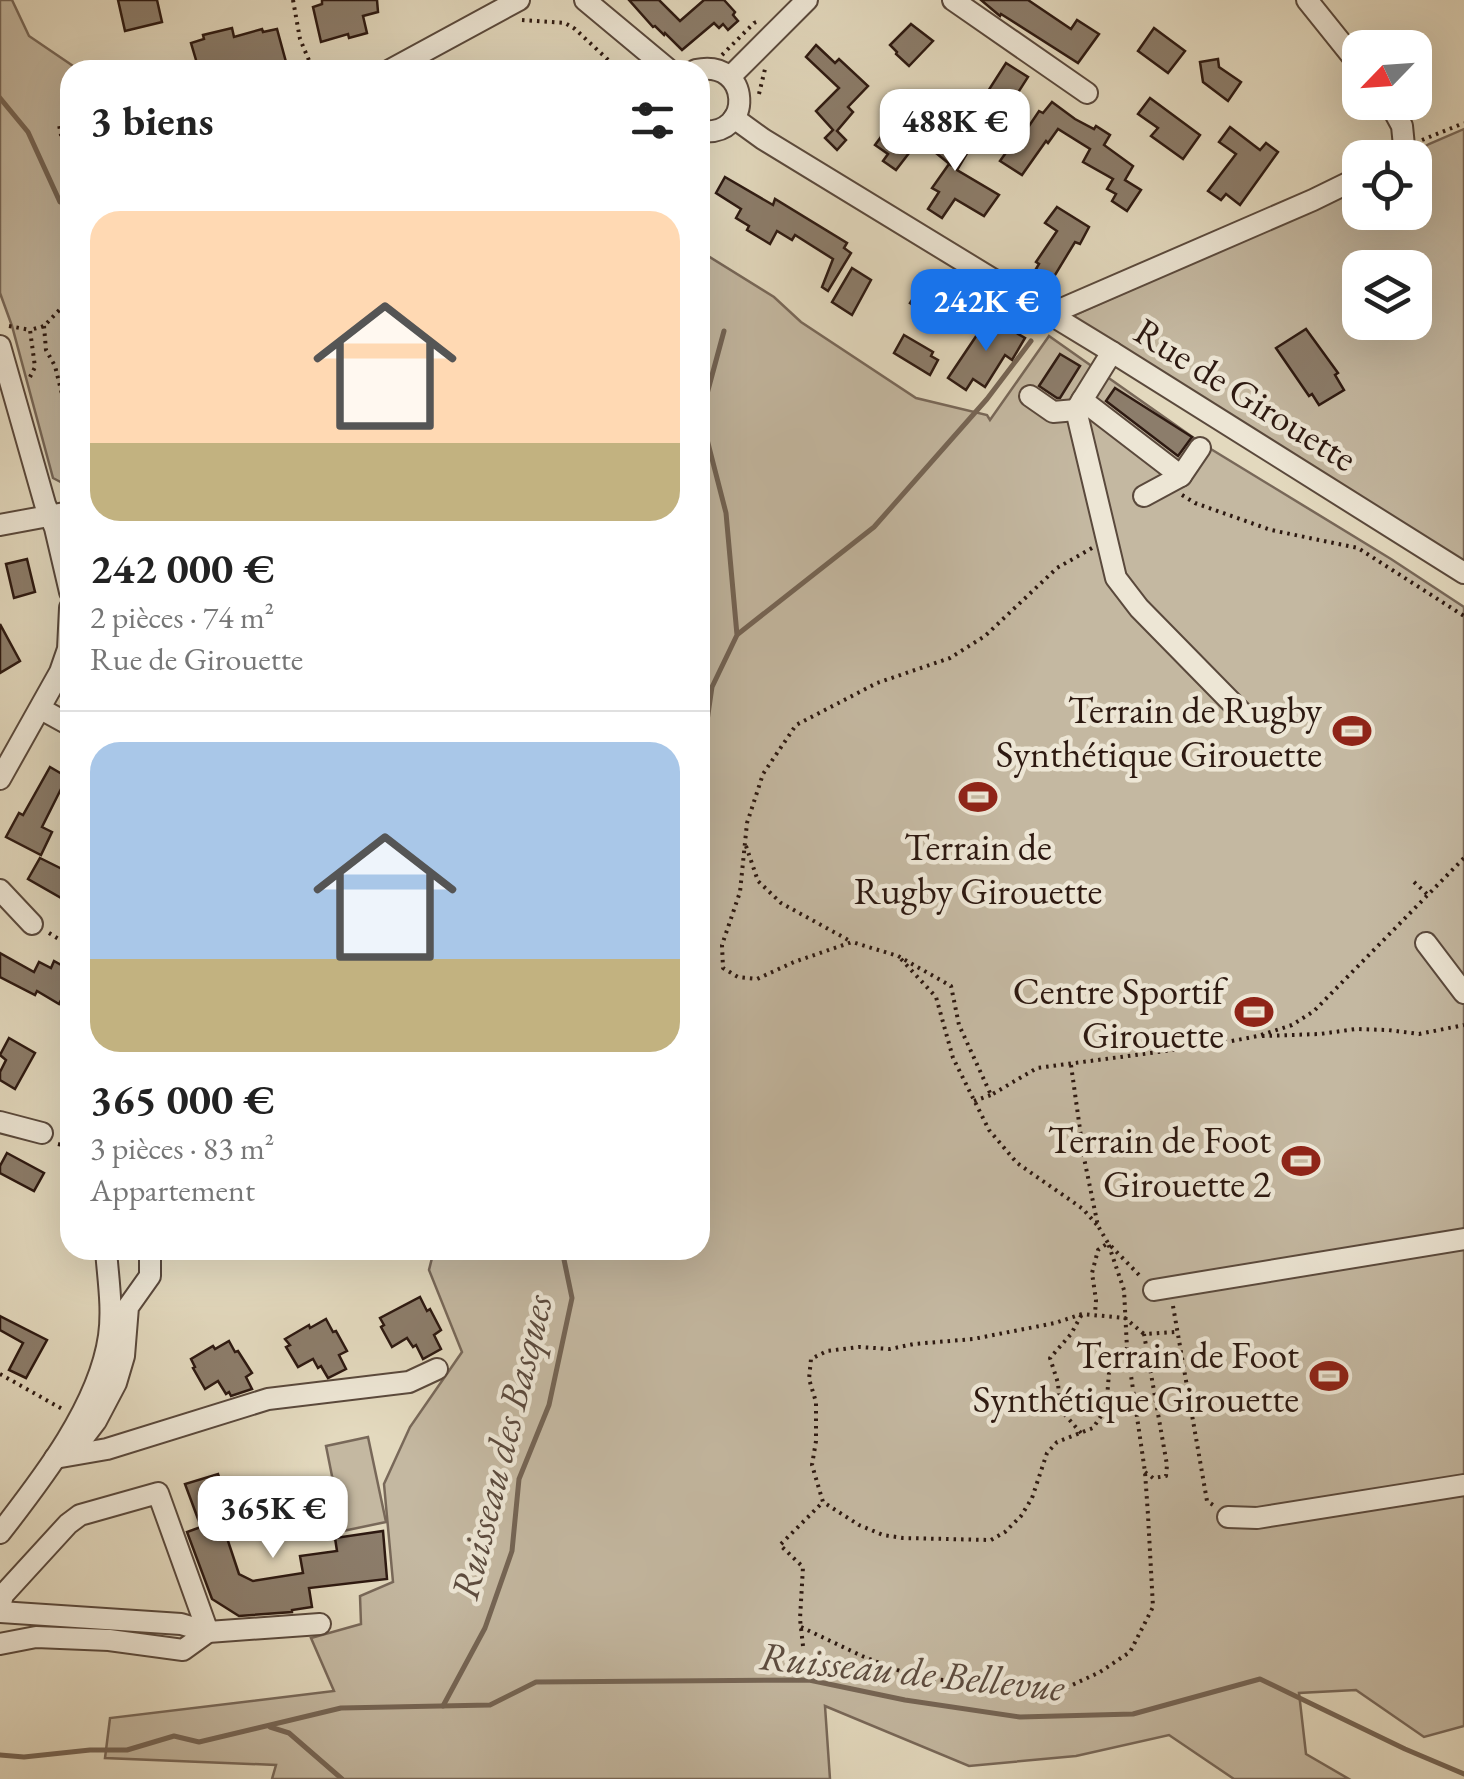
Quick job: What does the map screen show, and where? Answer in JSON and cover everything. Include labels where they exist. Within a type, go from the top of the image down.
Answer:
[{"type":"street","points":[[585,0],[657,60]]},
{"type":"street","points":[[730,77],[807,0]]},
{"type":"street","points":[[954,0],[1086,94]]},
{"type":"street","points":[[1307,0],[1342,44]]},
{"type":"street","points":[[408,60],[513,3]]},
{"type":"street","points":[[710,68],[730,77],[739,92],[734,118],[720,130],[710,130]]},
{"type":"street","name":"Rue de Girouette","points":[[734,118],[1464,572]]},
{"type":"street","points":[[1050,314],[1342,185]]},
{"type":"street","points":[[0,346],[60,514],[54,528],[60,552]]},
{"type":"street","points":[[1030,396],[1053,412],[1079,405],[1112,352]]},
{"type":"street","points":[[1079,405],[1173,480]]},
{"type":"street","points":[[1079,405],[1116,578],[1243,714]]},
{"type":"street","points":[[1144,496],[1173,480],[1200,448]]},
{"type":"street","points":[[0,525],[60,514]]},
{"type":"street","points":[[0,779],[60,672]]},
{"type":"street","points":[[41,708],[60,719]]},
{"type":"street","points":[[0,890],[32,924]]},
{"type":"street","points":[[1426,943],[1464,993]]},
{"type":"street","points":[[0,1122],[42,1133]]},
{"type":"street","points":[[1154,1290],[1464,1239]]},
{"type":"street","points":[[108,1260],[119,1306]]},
{"type":"street","points":[[0,1533],[55,1458],[85,1407],[119,1306],[150,1276],[150,1260]]},
{"type":"street","points":[[55,1458],[107,1449],[268,1398],[408,1382],[437,1369]]},
{"type":"street","points":[[1228,1516],[1257,1518],[1464,1485]]},
{"type":"street","points":[[208,1632],[158,1494],[80,1515],[4,1595],[0,1610],[181,1624],[208,1632],[320,1624]]},
{"type":"street","points":[[0,1644],[36,1637],[108,1640],[183,1650],[208,1632]]},
{"type":"path","points":[[293,0],[308,60]]},
{"type":"path","points":[[513,3],[518,19],[564,24],[575,29],[608,60]]},
{"type":"path","points":[[1427,140],[1464,124]]},
{"type":"path","points":[[9,326],[30,330],[44,326],[60,309]]},
{"type":"path","points":[[44,326],[46,350],[60,382]]},
{"type":"path","points":[[25,386],[35,368],[30,330]]},
{"type":"path","points":[[1173,480],[1195,503],[1271,530],[1358,548],[1464,616]]},
{"type":"path","points":[[852,942],[757,979],[738,977],[723,968],[722,945],[740,892],[747,823],[763,774],[796,725],[877,683],[950,658],[986,636],[1056,568],[1106,540]]},
{"type":"path","points":[[745,844],[758,881],[781,903],[852,942],[898,956],[951,986],[960,1026],[991,1095]]},
{"type":"path","points":[[974,1101],[1037,1068],[1212,1045],[1292,1025],[1314,1012],[1464,858]]},
{"type":"path","points":[[1414,882],[1428,895]]},
{"type":"path","points":[[32,924],[60,940]]},
{"type":"path","points":[[898,956],[936,997],[953,1058],[989,1130],[1017,1163],[1083,1209],[1098,1226]]},
{"type":"path","points":[[1258,1036],[1356,1029],[1418,1034],[1464,1025]]},
{"type":"path","points":[[801,1627],[900,1671],[934,1679],[1054,1692],[1100,1672],[1130,1652],[1152,1607],[1144,1472],[1127,1348],[1124,1290],[1108,1243],[1098,1250],[1092,1273],[1096,1314]]},
{"type":"path","points":[[1082,1314],[1050,1358],[1058,1383],[1060,1409],[1082,1433]]},
{"type":"path","points":[[1127,1348],[1109,1373],[1101,1416],[1093,1428],[1057,1442],[1047,1453],[1032,1498],[1021,1516],[991,1540],[904,1538],[859,1525],[823,1502],[812,1465],[816,1402],[809,1379],[811,1360],[827,1351],[890,1349],[973,1339],[1096,1314],[1125,1318],[1144,1334],[1167,1464],[1166,1476],[1153,1478],[1144,1472]]},
{"type":"path","points":[[1144,1334],[1177,1332]]},
{"type":"path","points":[[0,1374],[64,1410],[70,1401]]},
{"type":"path","points":[[803,1646],[803,1567],[780,1545],[823,1502]]},
{"type":"shaded area","points":[[0,0],[12,0],[29,36],[64,60],[60,60],[60,482],[53,478],[0,293]]},
{"type":"shaded area","points":[[1464,129],[1464,562],[1070,317],[1272,227],[1342,191],[1342,230],[1432,230],[1432,143]]},
{"type":"shaded area","points":[[710,257],[774,297],[801,322],[916,398],[987,415],[990,420],[1049,336],[1201,443],[1464,607],[1464,1726],[1424,1737],[1356,1690],[1299,1693],[1306,1754],[1349,1779],[1234,1779],[1169,1735],[1076,1756],[969,1766],[825,1706],[830,1779],[272,1779],[276,1765],[105,1758],[110,1718],[334,1691],[311,1638],[361,1624],[360,1596],[393,1582],[384,1484],[410,1427],[462,1352],[429,1270],[432,1260],[710,1260]]},
{"type":"shaded area","points":[[368,1437],[386,1522],[343,1531],[326,1446]]},
{"type":"shaded area","points":[[278,1490],[302,1503],[279,1544],[255,1530]]},
{"type":"building","points":[[118,0],[157,0],[162,22],[125,31]]},
{"type":"building","points":[[322,0],[377,0],[378,12],[363,16],[367,33],[321,42],[313,7],[322,4]]},
{"type":"building","points":[[629,0],[659,0],[680,21],[704,0],[724,0],[738,21],[728,30],[723,24],[719,28],[714,23],[682,50],[653,27]]},
{"type":"building","points":[[981,0],[1028,0],[1071,29],[1077,20],[1099,34],[1078,63],[1000,16]]},
{"type":"building","points":[[911,24],[933,41],[909,66],[890,45]]},
{"type":"building","points":[[232,28],[234,37],[277,29],[285,60],[196,60],[191,43],[204,39],[203,35]]},
{"type":"building","points":[[1154,28],[1185,51],[1168,73],[1138,51]]},
{"type":"building","points":[[816,45],[835,63],[839,59],[868,86],[848,107],[853,112],[837,131],[846,140],[837,150],[825,138],[833,130],[816,111],[839,88],[806,57]]},
{"type":"building","points":[[1218,59],[1219,67],[1241,82],[1228,101],[1203,82],[1200,62]]},
{"type":"building","points":[[1006,63],[1028,77],[996,127],[974,113]]},
{"type":"building","points":[[1150,98],[1200,135],[1183,159],[1151,136],[1158,128],[1138,114]]},
{"type":"building","points":[[1052,102],[1075,119],[1110,135],[1104,145],[1133,166],[1125,180],[1141,190],[1127,211],[1112,201],[1116,194],[1107,189],[1113,179],[1083,162],[1090,149],[1058,129],[1022,175],[1000,161],[1039,111],[1043,113]]},
{"type":"building","points":[[934,120],[972,145],[957,170],[999,195],[984,216],[955,199],[942,218],[928,209],[939,192],[932,188],[949,164],[952,166],[920,140]]},
{"type":"building","points":[[889,126],[901,135],[905,130],[919,140],[896,170],[883,161],[888,154],[875,145]]},
{"type":"building","points":[[1230,127],[1260,150],[1266,143],[1278,152],[1240,205],[1226,194],[1221,200],[1208,191],[1236,154],[1219,142]]},
{"type":"building","points":[[725,177],[773,205],[775,199],[847,243],[844,248],[851,253],[828,291],[822,287],[833,259],[795,235],[792,240],[777,231],[770,244],[747,230],[749,226],[736,218],[741,209],[716,193]]},
{"type":"building","points":[[1057,207],[1089,227],[1052,280],[1036,269],[1036,262],[1057,231],[1045,223]]},
{"type":"building","points":[[852,268],[871,280],[852,315],[832,302]]},
{"type":"building","points":[[920,287],[953,306],[943,324],[910,303]]},
{"type":"building","points":[[989,317],[1025,338],[1012,360],[1005,355],[985,387],[973,379],[966,390],[948,378]]},
{"type":"building","points":[[1306,329],[1338,373],[1335,375],[1344,390],[1319,405],[1276,348]]},
{"type":"building","points":[[904,335],[933,352],[931,356],[938,360],[930,375],[894,353]]},
{"type":"building","points":[[1060,354],[1080,366],[1057,398],[1039,386]]},
{"type":"building","points":[[1115,388],[1192,437],[1178,456],[1106,401]]},
{"type":"building","points":[[27,559],[35,592],[14,598],[6,564]]},
{"type":"building","points":[[0,624],[20,661],[0,673]]},
{"type":"building","points":[[50,767],[60,773],[60,791],[42,827],[52,832],[41,855],[6,837],[19,813],[23,815]]},
{"type":"building","points":[[40,858],[60,868],[60,897],[28,879]]},
{"type":"building","points":[[0,953],[34,972],[39,962],[51,968],[54,961],[60,964],[60,1002],[37,991],[35,995],[0,977]]},
{"type":"building","points":[[9,1038],[35,1053],[15,1089],[0,1080],[6,1060],[0,1055]]},
{"type":"building","points":[[7,1153],[44,1173],[34,1191],[0,1173]]},
{"type":"building","points":[[420,1297],[441,1330],[434,1335],[441,1349],[423,1359],[407,1338],[392,1347],[380,1318]]},
{"type":"building","points":[[0,1316],[47,1340],[26,1378],[9,1370],[23,1343],[0,1330]]},
{"type":"building","points":[[326,1319],[347,1351],[339,1355],[346,1369],[328,1378],[313,1359],[298,1367],[285,1339]]},
{"type":"building","points":[[229,1341],[252,1373],[246,1377],[252,1389],[231,1396],[218,1381],[205,1389],[191,1359]]},
{"type":"building","points":[[218,1474],[235,1525],[224,1529],[239,1574],[253,1581],[303,1573],[300,1556],[337,1551],[335,1538],[383,1531],[387,1579],[309,1588],[312,1607],[239,1616],[212,1599],[187,1532],[201,1527],[185,1484]]},
{"type":"waterway","points":[[0,98],[28,132],[60,202]]},
{"type":"waterway","name":"Ruisseau des Basques","points":[[710,383],[724,331]]},
{"type":"waterway","points":[[738,634],[874,527],[987,399],[1031,341]]},
{"type":"waterway","name":"Ruisseau des Basques","points":[[710,451],[726,513],[737,635],[712,687],[710,701]]},
{"type":"waterway","name":"Ruisseau des Basques","points":[[443,1706],[485,1628],[512,1551],[519,1479],[549,1405],[572,1298],[564,1260]]},
{"type":"waterway","name":"Ruisseau de Bellevue","points":[[0,1755],[127,1750],[174,1736],[199,1742],[341,1708],[490,1705],[536,1682],[809,1680],[905,1700],[1020,1717],[1133,1714],[1260,1679],[1464,1774]]},
{"type":"waterway","points":[[270,1727],[289,1733],[342,1779]]},
{"type":"place","name":"Terrain de Rugby Synthétique Girouette","points":[[1352,731]]},
{"type":"place","name":"Terrain de Rugby Girouette","points":[[978,797]]},
{"type":"place","name":"Centre Sportif Girouette","points":[[1254,1012]]},
{"type":"place","name":"Terrain de Foot Girouette 2","points":[[1301,1161]]},
{"type":"place","name":"Terrain de Foot Synthétique Girouette","points":[[1329,1376]]}]
